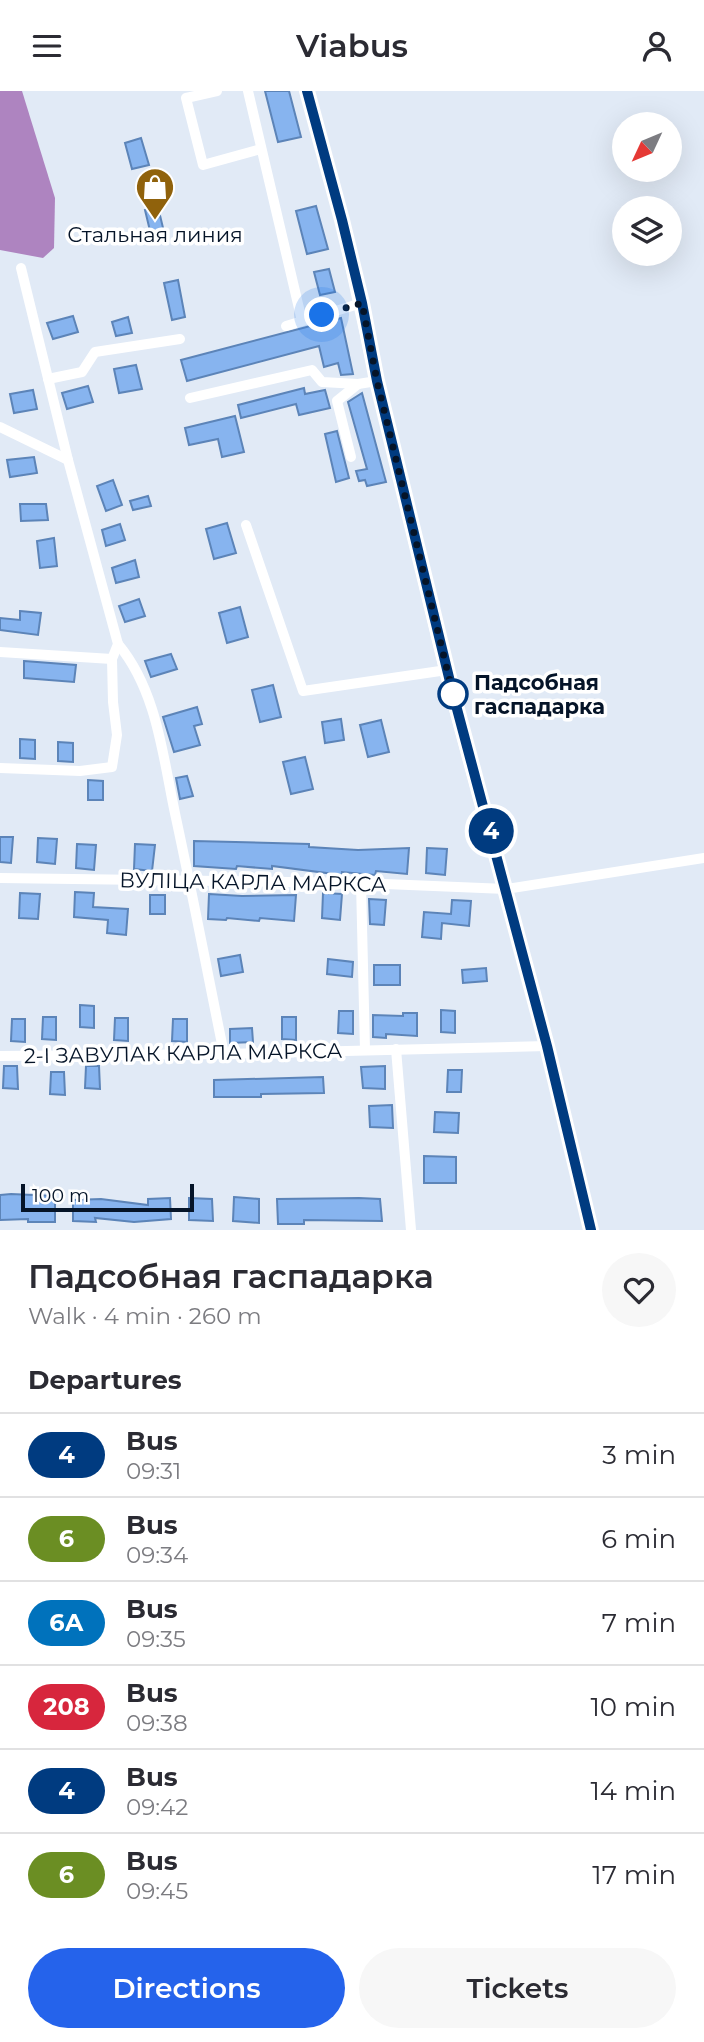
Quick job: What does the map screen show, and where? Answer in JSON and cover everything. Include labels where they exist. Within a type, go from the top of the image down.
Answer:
[{"type":"main road","points":[[307,91],[362,303],[377,381],[447,670],[547,1046],[591,1230]]},
{"type":"street","points":[[217,91],[186,98],[203,165],[261,149]]},
{"type":"street","points":[[247,91],[302,321]]},
{"type":"street","points":[[21,268],[68,460],[118,644],[133,662],[149,697],[190,881],[224,1054]]},
{"type":"street","points":[[286,326],[362,303]]},
{"type":"street","points":[[48,379],[82,372],[95,352],[180,339]]},
{"type":"street","points":[[190,398],[312,370],[322,382],[358,384],[377,381]]},
{"type":"street","points":[[351,457],[337,401],[358,384]]},
{"type":"street","points":[[0,427],[68,460]]},
{"type":"street","points":[[246,524],[303,691],[447,670]]},
{"type":"street","points":[[0,768],[80,771],[112,767],[117,735],[112,659],[118,644]]},
{"type":"street","points":[[0,652],[112,659]]},
{"type":"street","name":"ВУЛІЦА КАРЛА МАРКСА","points":[[0,878],[361,883],[506,889],[704,858]]},
{"type":"street","name":"2-І ЗАВУЛАК КАРЛА МАРКСА","points":[[361,883],[365,1050]]},
{"type":"street","name":"2-І ЗАВУЛАК КАРЛА МАРКСА","points":[[0,1056],[547,1046]]},
{"type":"street","points":[[396,1049],[411,1230]]},
{"type":"shaded area","points":[[0,91],[22,91],[55,198],[54,248],[43,258],[0,250]]},
{"type":"building","points":[[265,91],[289,91],[301,137],[278,142]]},
{"type":"building","points":[[141,138],[149,165],[132,169],[125,143]]},
{"type":"building","points":[[316,206],[328,249],[307,254],[296,211]]},
{"type":"building","points":[[158,207],[164,232],[151,235],[145,210]]},
{"type":"building","points":[[329,269],[335,292],[320,295],[314,272]]},
{"type":"building","points":[[178,280],[185,317],[172,320],[164,283]]},
{"type":"building","points":[[73,316],[78,332],[53,339],[47,323]]},
{"type":"building","points":[[128,317],[132,333],[116,336],[112,322]]},
{"type":"building","points":[[341,318],[353,374],[341,375],[338,363],[324,367],[319,346],[187,381],[181,360]]},
{"type":"building","points":[[136,365],[142,389],[119,393],[114,369]]},
{"type":"building","points":[[88,386],[93,402],[67,409],[62,393]]},
{"type":"building","points":[[304,388],[305,394],[325,390],[330,408],[299,415],[296,404],[241,418],[238,405]]},
{"type":"building","points":[[33,390],[37,409],[14,413],[10,394]]},
{"type":"building","points":[[362,393],[386,482],[367,486],[365,480],[359,481],[356,471],[367,469],[348,402]]},
{"type":"building","points":[[235,416],[244,452],[222,457],[218,439],[189,445],[185,428]]},
{"type":"building","points":[[337,431],[349,478],[336,482],[325,434]]},
{"type":"building","points":[[34,457],[37,473],[10,477],[7,460]]},
{"type":"building","points":[[113,480],[122,505],[106,511],[97,486]]},
{"type":"building","points":[[148,496],[151,506],[133,510],[130,501]]},
{"type":"building","points":[[20,504],[46,504],[48,520],[21,521]]},
{"type":"building","points":[[227,523],[236,553],[214,559],[206,529]]},
{"type":"building","points":[[120,524],[125,540],[106,546],[102,530]]},
{"type":"building","points":[[54,538],[57,566],[40,568],[37,541]]},
{"type":"building","points":[[135,560],[139,577],[116,583],[112,568]]},
{"type":"building","points":[[139,599],[145,616],[125,622],[119,606]]},
{"type":"building","points":[[240,607],[248,637],[227,643],[219,613]]},
{"type":"building","points":[[20,611],[41,613],[38,635],[0,630],[0,618],[20,620]]},
{"type":"building","points":[[171,654],[177,669],[151,677],[145,661]]},
{"type":"building","points":[[24,661],[76,665],[74,682],[24,678]]},
{"type":"building","points":[[273,685],[281,717],[260,722],[252,690]]},
{"type":"building","points":[[197,707],[202,724],[194,726],[200,745],[174,752],[163,717]]},
{"type":"building","points":[[341,719],[344,740],[325,743],[322,722]]},
{"type":"building","points":[[381,720],[389,752],[368,757],[360,725]]},
{"type":"building","points":[[20,739],[35,740],[35,759],[20,758]]},
{"type":"building","points":[[58,742],[73,743],[73,762],[58,761]]},
{"type":"building","points":[[305,757],[313,789],[291,794],[283,762]]},
{"type":"building","points":[[187,776],[193,796],[180,799],[176,778]]},
{"type":"building","points":[[88,780],[103,781],[103,800],[88,800]]},
{"type":"building","points":[[0,837],[13,837],[11,863],[0,862]]},
{"type":"building","points":[[38,838],[57,839],[55,864],[37,862]]},
{"type":"building","points":[[194,841],[309,844],[309,847],[358,850],[409,848],[407,874],[376,871],[375,875],[342,872],[342,875],[272,866],[272,869],[237,866],[236,869],[194,866]]},
{"type":"building","points":[[77,844],[96,845],[94,870],[76,868]]},
{"type":"building","points":[[135,844],[155,845],[152,871],[134,869]]},
{"type":"building","points":[[427,848],[447,849],[445,875],[426,873]]},
{"type":"building","points":[[75,892],[94,893],[93,907],[128,909],[126,935],[107,933],[108,920],[74,917]]},
{"type":"building","points":[[20,893],[40,894],[38,919],[19,918]]},
{"type":"building","points":[[323,893],[342,894],[340,920],[322,918]]},
{"type":"building","points":[[209,894],[296,895],[294,921],[260,918],[259,921],[208,919]]},
{"type":"building","points":[[150,895],[165,895],[165,914],[150,914]]},
{"type":"building","points":[[369,899],[386,900],[384,925],[370,924]]},
{"type":"building","points":[[452,900],[471,901],[469,926],[442,923],[441,939],[422,937],[424,912],[451,914]]},
{"type":"building","points":[[240,955],[243,972],[221,976],[218,959]]},
{"type":"building","points":[[328,959],[353,962],[352,977],[327,974]]},
{"type":"building","points":[[374,965],[400,965],[400,985],[374,985]]},
{"type":"building","points":[[486,968],[487,981],[463,983],[462,970]]},
{"type":"building","points":[[80,1005],[94,1006],[94,1028],[80,1027]]},
{"type":"building","points":[[441,1010],[455,1011],[455,1033],[441,1032]]},
{"type":"building","points":[[339,1011],[353,1011],[353,1034],[338,1033]]},
{"type":"building","points":[[403,1013],[417,1013],[417,1036],[386,1034],[386,1038],[373,1037],[373,1015],[403,1016]]},
{"type":"building","points":[[43,1017],[56,1017],[56,1040],[42,1039]]},
{"type":"building","points":[[282,1017],[296,1017],[296,1040],[282,1039]]},
{"type":"building","points":[[115,1018],[128,1018],[128,1041],[114,1040]]},
{"type":"building","points":[[12,1019],[25,1019],[25,1042],[11,1041]]},
{"type":"building","points":[[173,1019],[187,1019],[187,1042],[172,1041]]},
{"type":"building","points":[[252,1028],[253,1042],[230,1043],[230,1029]]},
{"type":"building","points":[[4,1066],[17,1066],[18,1089],[3,1088]]},
{"type":"building","points":[[86,1066],[99,1066],[100,1089],[85,1088]]},
{"type":"building","points":[[385,1066],[385,1089],[363,1088],[361,1067]]},
{"type":"building","points":[[448,1070],[462,1070],[461,1092],[447,1092]]},
{"type":"building","points":[[51,1072],[64,1072],[65,1095],[50,1094]]},
{"type":"building","points":[[323,1077],[324,1093],[214,1097],[214,1080]]},
{"type":"building","points":[[392,1105],[393,1128],[370,1127],[369,1106]]},
{"type":"building","points":[[435,1112],[459,1113],[458,1133],[434,1132]]},
{"type":"building","points":[[424,1156],[456,1157],[456,1183],[424,1183]]},
{"type":"building","points":[[0,1195],[55,1196],[55,1222],[0,1220]]},
{"type":"building","points":[[234,1197],[259,1199],[259,1223],[233,1221]]},
{"type":"building","points":[[170,1198],[171,1219],[134,1222],[95,1218],[96,1222],[73,1221],[73,1200],[101,1199],[148,1205],[148,1199]]},
{"type":"building","points":[[189,1198],[212,1199],[213,1221],[189,1220]]},
{"type":"building","points":[[277,1199],[380,1199],[382,1221],[304,1220],[304,1224],[278,1224]]},
{"type":"bus line","name":"4","points":[[307,91],[342,220],[377,381],[453,694],[547,1046],[591,1230]]},
{"type":"place","name":"Стальная линия","points":[[155,221]]},
{"type":"place","name":"Падсобная гаспадарка","points":[[453,694]]},
{"type":"route","points":[[322,315],[362,303],[377,381],[453,694]]}]
